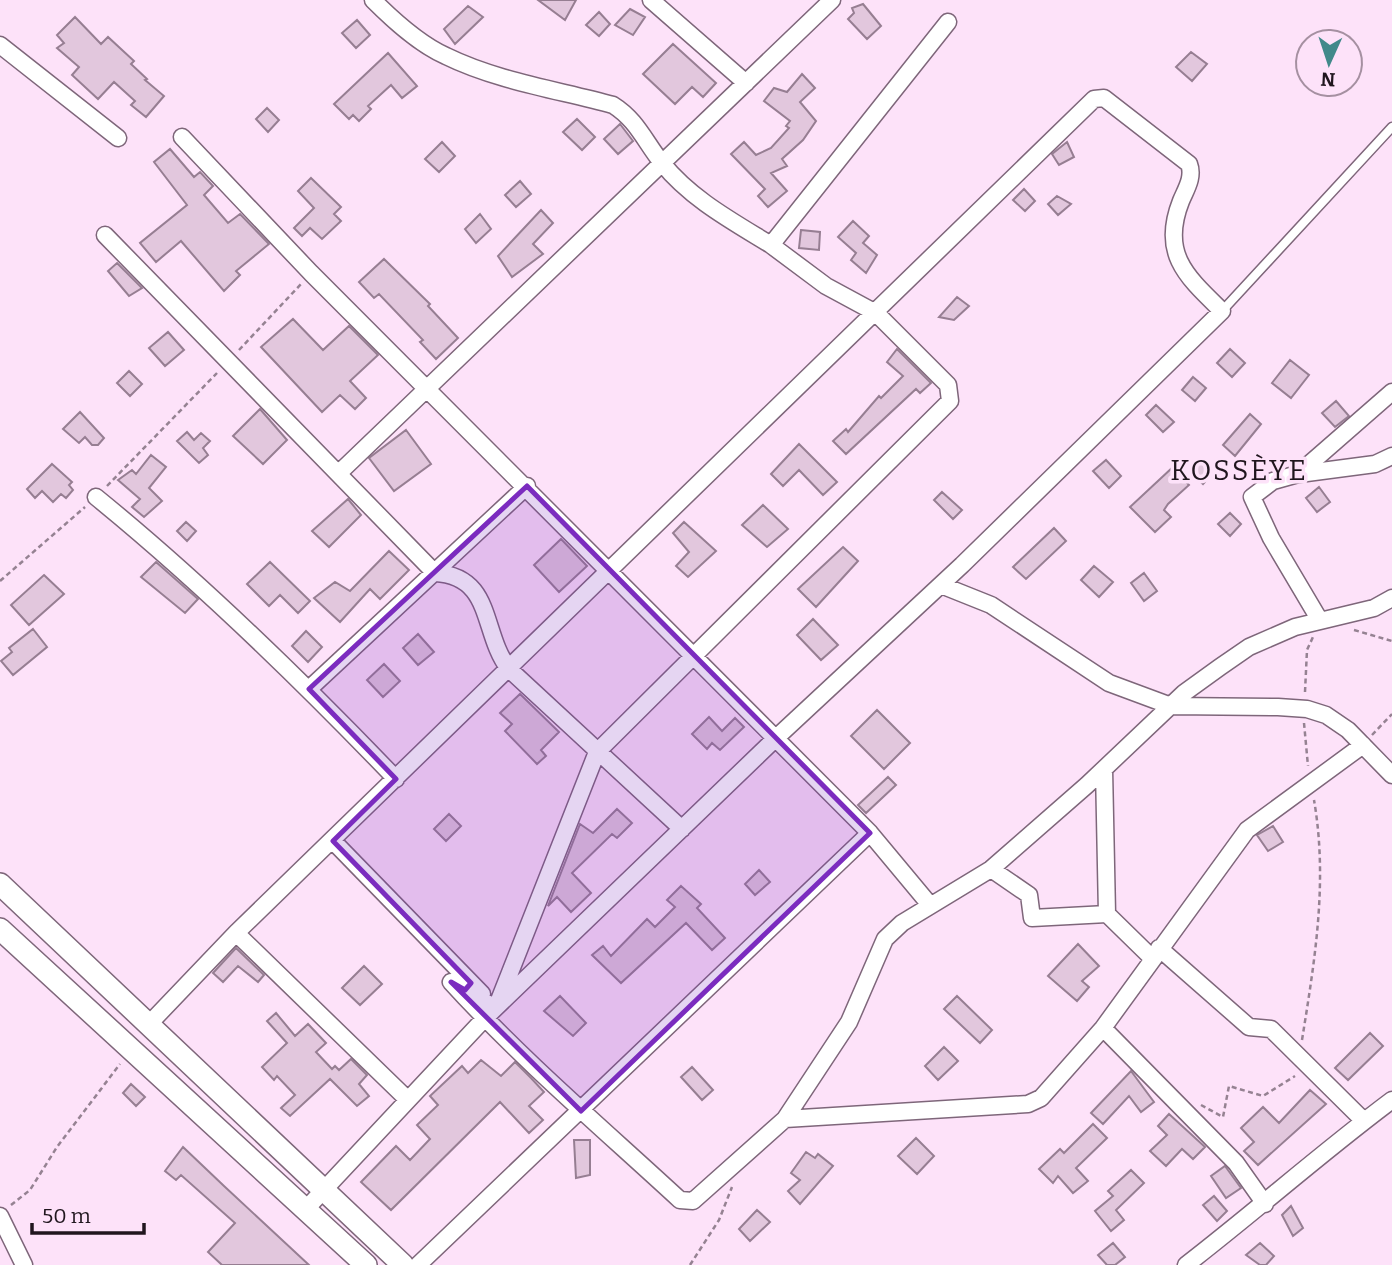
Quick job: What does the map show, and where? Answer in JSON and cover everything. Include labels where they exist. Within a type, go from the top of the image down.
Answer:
[{"type":"main road","points":[[0,884],[150,1023],[323,1193],[403,1265]]},
{"type":"main road","points":[[0,929],[366,1265]]},
{"type":"street","points":[[373,0],[412,34],[445,56],[487,72],[613,106],[628,114],[662,163],[706,205],[771,245],[826,286],[876,313],[948,385],[950,401],[597,752],[490,1014]]},
{"type":"street","points":[[651,0],[746,83]]},
{"type":"street","points":[[340,472],[832,0]]},
{"type":"street","points":[[771,245],[948,22]]},
{"type":"street","points":[[0,45],[118,138]]},
{"type":"street","points":[[150,1023],[236,933],[1098,97],[1104,98],[1189,164],[1188,187],[1175,223],[1173,239],[1177,258],[1200,292],[1222,311],[941,585],[776,738],[490,1014],[407,1098],[305,1210]]},
{"type":"street","points":[[182,137],[311,273],[527,486],[870,833],[930,905]]},
{"type":"street","points":[[105,235],[340,472],[435,573],[453,574],[466,581],[484,606],[500,657],[509,670],[682,829]]},
{"type":"street","points":[[1298,474],[1392,392]]},
{"type":"street","points":[[1320,619],[1271,538],[1252,497],[1273,481],[1298,474],[1375,464],[1392,456]]},
{"type":"street","points":[[309,689],[527,486]]},
{"type":"street","points":[[96,497],[165,553],[309,689],[396,779]]},
{"type":"street","points":[[941,585],[991,605],[1108,683],[1171,706],[1304,709],[1326,715],[1348,730],[1392,775]]},
{"type":"street","points":[[333,841],[581,1111],[680,1200],[693,1201],[785,1119],[849,1022],[884,939],[930,905],[990,870],[1171,706],[1249,647],[1320,619],[1374,607],[1392,598]]},
{"type":"street","points":[[785,1119],[1028,1104],[1041,1098],[1103,1028],[1247,830],[1363,746]]},
{"type":"street","points":[[1104,769],[1107,914]]},
{"type":"street","points":[[418,1265],[870,833]]},
{"type":"street","points":[[990,870],[1029,895],[1032,918],[1107,914],[1248,1027],[1271,1029],[1364,1121]]},
{"type":"street","points":[[236,933],[407,1098]]},
{"type":"street","points":[[1103,1028],[1236,1163],[1265,1204]]},
{"type":"street","points":[[1186,1265],[1392,1100]]},
{"type":"street","points":[[5,1211],[24,1265]]},
{"type":"lane","points":[[1222,311],[1392,127]]},
{"type":"path","points":[[0,580],[96,497],[311,273]]},
{"type":"path","points":[[1200,1104],[1223,1117],[1229,1086],[1264,1096],[1298,1075],[1320,925],[1322,844],[1311,783],[1304,709],[1307,650],[1320,619],[1392,641]]},
{"type":"path","points":[[1363,746],[1392,714]]},
{"type":"path","points":[[5,1211],[30,1190],[57,1147],[103,1089],[130,1049]]},
{"type":"path","points":[[690,1265],[719,1220],[733,1186]]},
{"type":"highlighted area","points":[[527,486],[870,833],[581,1111],[451,982],[465,990],[471,983],[333,841],[396,779],[309,689]]},
{"type":"building","points":[[538,0],[576,0],[565,20]]},
{"type":"building","points":[[863,4],[881,26],[867,39],[848,19],[854,13],[852,8]]},
{"type":"building","points":[[468,6],[483,17],[455,44],[444,29]]},
{"type":"building","points":[[630,9],[645,17],[633,35],[615,25]]},
{"type":"building","points":[[599,12],[610,24],[599,36],[586,25]]},
{"type":"building","points":[[75,17],[101,44],[108,37],[134,61],[131,64],[147,79],[145,80],[164,96],[146,117],[131,105],[135,101],[114,82],[98,99],[72,75],[79,67],[57,48],[64,43],[57,35]]},
{"type":"building","points":[[357,20],[370,35],[356,48],[342,33]]},
{"type":"building","points":[[673,44],[716,83],[703,97],[692,87],[675,104],[643,74]]},
{"type":"building","points":[[1191,52],[1207,64],[1192,81],[1176,67]]},
{"type":"building","points":[[388,53],[417,86],[402,98],[391,85],[368,106],[371,109],[359,121],[353,115],[349,119],[334,104]]},
{"type":"building","points":[[802,74],[815,88],[800,102],[816,121],[803,140],[782,159],[787,166],[771,173],[787,191],[768,207],[758,196],[765,189],[731,154],[744,142],[756,155],[771,148],[789,128],[786,126],[790,121],[764,101],[774,88],[787,92]]},
{"type":"building","points":[[267,108],[279,120],[268,132],[256,119]]},
{"type":"building","points":[[577,119],[595,137],[582,150],[563,132]]},
{"type":"building","points":[[620,124],[633,141],[618,154],[604,139]]},
{"type":"building","points":[[442,142],[455,156],[439,172],[425,159]]},
{"type":"building","points":[[1067,142],[1074,157],[1059,165],[1052,154]]},
{"type":"building","points":[[170,149],[194,177],[200,172],[213,186],[204,195],[228,223],[240,214],[269,244],[236,271],[240,275],[224,291],[181,241],[156,262],[140,243],[187,205],[154,162]]},
{"type":"building","points":[[311,178],[341,207],[334,214],[341,221],[322,239],[310,228],[302,236],[294,228],[314,208],[298,191]]},
{"type":"building","points":[[520,181],[531,194],[516,207],[505,195]]},
{"type":"building","points":[[1024,189],[1035,201],[1025,211],[1013,200]]},
{"type":"building","points":[[1057,196],[1071,204],[1058,215],[1048,204]]},
{"type":"building","points":[[541,210],[553,223],[533,244],[543,254],[512,277],[498,256]]},
{"type":"building","points":[[480,214],[491,229],[476,243],[465,229]]},
{"type":"building","points":[[853,221],[869,236],[863,243],[877,255],[866,273],[851,260],[856,253],[838,237]]},
{"type":"building","points":[[801,230],[820,232],[819,250],[799,248]]},
{"type":"building","points":[[384,259],[430,304],[428,306],[458,338],[436,359],[420,342],[423,340],[379,294],[374,298],[359,282]]},
{"type":"building","points":[[117,263],[142,288],[129,296],[108,271]]},
{"type":"building","points":[[957,297],[969,306],[954,320],[939,317]]},
{"type":"building","points":[[293,319],[323,350],[349,326],[378,355],[350,381],[366,398],[355,409],[340,395],[322,412],[261,347]]},
{"type":"building","points":[[168,332],[184,350],[165,366],[149,348]]},
{"type":"building","points":[[897,349],[931,383],[920,393],[916,389],[846,454],[833,441],[846,429],[848,432],[879,396],[881,398],[903,376],[887,362]]},
{"type":"building","points":[[1230,349],[1245,363],[1232,377],[1217,363]]},
{"type":"building","points":[[1290,360],[1309,375],[1291,398],[1272,383]]},
{"type":"building","points":[[129,371],[142,384],[130,396],[117,383]]},
{"type":"building","points":[[1193,377],[1206,388],[1195,401],[1182,390]]},
{"type":"building","points":[[1336,401],[1349,416],[1335,427],[1322,413]]},
{"type":"building","points":[[1156,405],[1174,422],[1163,432],[1146,415]]},
{"type":"building","points":[[260,409],[287,440],[263,464],[233,436]]},
{"type":"building","points":[[80,412],[104,438],[98,445],[92,445],[85,437],[79,443],[63,429]]},
{"type":"building","points":[[1250,414],[1261,424],[1235,456],[1223,445]]},
{"type":"building","points":[[406,430],[431,464],[394,491],[369,458]]},
{"type":"building","points":[[187,432],[194,440],[201,433],[210,441],[203,448],[208,455],[199,463],[177,441]]},
{"type":"building","points":[[799,444],[837,482],[823,495],[799,470],[783,486],[771,474]]},
{"type":"building","points":[[151,455],[166,467],[149,488],[162,501],[144,517],[132,507],[140,499],[118,480],[132,470],[136,474]]},
{"type":"building","points":[[1106,460],[1121,476],[1109,488],[1093,471]]},
{"type":"building","points":[[1201,462],[1213,473],[1203,484],[1191,473]]},
{"type":"building","points":[[52,464],[72,482],[69,485],[73,490],[66,498],[61,494],[53,502],[42,491],[35,498],[27,489]]},
{"type":"building","points":[[1173,467],[1189,485],[1168,504],[1164,510],[1171,517],[1155,532],[1130,507]]},
{"type":"building","points":[[1319,487],[1330,502],[1317,512],[1306,498]]},
{"type":"building","points":[[942,492],[962,510],[953,519],[934,500]]},
{"type":"building","points":[[348,499],[361,515],[329,547],[312,531]]},
{"type":"building","points":[[763,505],[788,529],[767,547],[742,525]]},
{"type":"building","points":[[1230,513],[1241,524],[1230,536],[1218,524]]},
{"type":"building","points":[[186,522],[196,531],[187,541],[177,531]]},
{"type":"building","points":[[684,522],[716,551],[688,577],[676,566],[689,552],[673,533]]},
{"type":"building","points":[[1054,528],[1066,541],[1026,579],[1013,567]]},
{"type":"building","points":[[561,539],[587,566],[559,592],[534,565]]},
{"type":"building","points":[[843,547],[858,561],[816,607],[798,589]]},
{"type":"building","points":[[389,551],[409,570],[380,599],[370,589],[340,622],[314,598],[335,582],[350,591]]},
{"type":"building","points":[[156,562],[198,599],[185,613],[141,577]]},
{"type":"building","points":[[270,562],[310,601],[298,613],[280,595],[269,606],[247,584]]},
{"type":"building","points":[[1094,566],[1113,582],[1099,597],[1081,580]]},
{"type":"building","points":[[1144,573],[1157,591],[1144,601],[1131,583]]},
{"type":"building","points":[[44,575],[64,594],[29,625],[11,605]]},
{"type":"building","points":[[813,619],[838,645],[821,660],[797,635]]},
{"type":"building","points":[[33,629],[47,647],[13,675],[1,661],[12,652],[9,648]]},
{"type":"building","points":[[306,631],[322,647],[308,662],[292,646]]},
{"type":"building","points":[[418,634],[434,652],[418,665],[403,648]]},
{"type":"building","points":[[384,664],[400,681],[383,697],[367,680]]},
{"type":"building","points":[[520,694],[559,732],[541,750],[546,756],[537,764],[505,731],[512,724],[500,713]]},
{"type":"building","points":[[877,710],[910,743],[884,769],[851,736]]},
{"type":"building","points":[[709,717],[722,731],[735,718],[744,727],[720,750],[712,743],[707,749],[692,734]]},
{"type":"building","points":[[888,777],[896,785],[866,813],[858,805]]},
{"type":"building","points":[[617,809],[632,823],[617,838],[612,834],[572,873],[591,893],[571,912],[557,897],[548,906],[580,824],[593,833]]},
{"type":"building","points":[[449,814],[461,826],[446,841],[434,829]]},
{"type":"building","points":[[1273,826],[1283,842],[1268,851],[1257,835]]},
{"type":"building","points":[[759,870],[770,882],[755,895],[745,884]]},
{"type":"building","points":[[681,886],[701,904],[697,908],[725,938],[712,950],[686,923],[621,983],[592,955],[603,946],[611,956],[647,919],[655,927],[675,907],[667,900]]},
{"type":"building","points":[[1078,944],[1099,966],[1082,981],[1089,987],[1077,1001],[1048,976]]},
{"type":"building","points":[[236,948],[264,975],[258,982],[238,966],[223,982],[213,973]]},
{"type":"building","points":[[364,966],[382,984],[360,1005],[342,988]]},
{"type":"building","points":[[560,996],[586,1023],[573,1036],[544,1011]]},
{"type":"building","points":[[957,996],[992,1030],[980,1043],[944,1009]]},
{"type":"building","points":[[276,1013],[295,1036],[308,1024],[326,1043],[316,1052],[332,1069],[335,1066],[339,1070],[351,1059],[367,1075],[359,1084],[369,1096],[357,1106],[330,1079],[290,1116],[281,1108],[295,1095],[277,1076],[274,1080],[262,1067],[287,1043],[267,1021]]},
{"type":"building","points":[[1370,1033],[1383,1046],[1348,1080],[1335,1068]]},
{"type":"building","points":[[944,1047],[958,1061],[938,1080],[925,1066]]},
{"type":"building","points":[[481,1060],[501,1076],[515,1062],[544,1092],[529,1106],[543,1120],[529,1133],[500,1102],[391,1210],[361,1182],[396,1146],[410,1160],[430,1139],[417,1125],[438,1105],[430,1096],[462,1066],[468,1073]]},
{"type":"building","points":[[692,1067],[713,1090],[702,1100],[681,1077]]},
{"type":"building","points":[[1131,1071],[1154,1102],[1141,1112],[1129,1096],[1103,1124],[1091,1113]]},
{"type":"building","points":[[131,1084],[145,1097],[136,1106],[123,1093]]},
{"type":"building","points":[[1310,1090],[1326,1104],[1258,1165],[1244,1151],[1254,1142],[1241,1128],[1263,1107],[1279,1123]]},
{"type":"building","points":[[1169,1114],[1205,1147],[1193,1159],[1182,1149],[1166,1166],[1150,1151],[1167,1135],[1158,1126]]},
{"type":"building","points":[[1093,1124],[1107,1138],[1076,1168],[1088,1181],[1073,1193],[1058,1176],[1053,1183],[1039,1169],[1060,1149],[1064,1153]]},
{"type":"building","points":[[916,1138],[934,1156],[917,1174],[898,1156]]},
{"type":"building","points":[[574,1140],[590,1140],[590,1175],[576,1178]]},
{"type":"building","points":[[183,1147],[309,1265],[222,1265],[208,1252],[235,1223],[181,1175],[176,1180],[165,1171]]},
{"type":"building","points":[[806,1152],[815,1158],[818,1154],[833,1166],[800,1204],[788,1191],[800,1180],[791,1173]]},
{"type":"building","points":[[1225,1166],[1241,1188],[1226,1198],[1211,1176]]},
{"type":"building","points":[[1131,1170],[1144,1183],[1116,1210],[1124,1220],[1111,1231],[1095,1211],[1113,1196],[1108,1191]]},
{"type":"building","points":[[1214,1196],[1227,1211],[1217,1221],[1203,1205]]},
{"type":"building","points":[[1291,1206],[1303,1228],[1293,1236],[1282,1215]]},
{"type":"building","points":[[757,1210],[770,1222],[750,1241],[739,1229]]},
{"type":"building","points":[[1113,1243],[1125,1257],[1115,1265],[1107,1265],[1098,1255]]},
{"type":"building","points":[[1260,1243],[1274,1256],[1266,1265],[1260,1265],[1246,1255]]},
{"type":"district","name":"KOSSÈYE","points":[[1239,470]]}]
